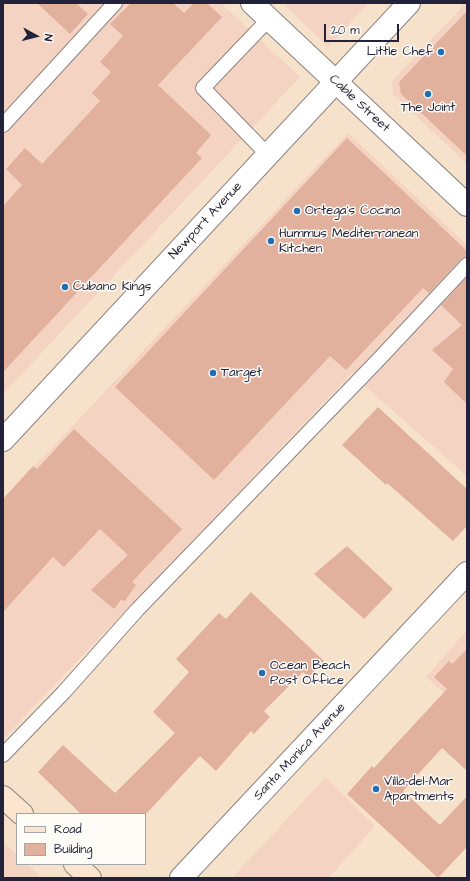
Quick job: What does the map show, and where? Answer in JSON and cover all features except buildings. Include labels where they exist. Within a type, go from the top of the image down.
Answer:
[{"type":"main road","points":[[3,796],[21,813]]},
{"type":"main road","points":[[76,865],[90,878]]},
{"type":"street","name":"Cable Street","points":[[252,3],[467,205]]},
{"type":"street","name":"Newport Avenue","points":[[3,440],[409,3]]},
{"type":"street","name":"Santa Monica Avenue","points":[[181,878],[467,572]]},
{"type":"lane","points":[[3,125],[115,3]]},
{"type":"lane","points":[[268,155],[203,88],[269,19]]},
{"type":"lane","points":[[3,755],[64,692],[137,610],[381,357],[467,265]]},
{"type":"shaded area","points":[[3,3],[221,3],[300,77],[3,394]]},
{"type":"shaded area","points":[[283,3],[369,3],[328,47]]},
{"type":"shaded area","points":[[466,3],[467,164],[393,94],[392,81]]},
{"type":"shaded area","points":[[348,133],[467,245],[467,476],[351,374],[3,739],[3,500]]},
{"type":"shaded area","points":[[467,630],[467,714],[426,677]]},
{"type":"shaded area","points":[[326,777],[375,826],[329,878],[232,878]]},
{"type":"shaded area","points":[[3,842],[16,854],[16,865],[28,865],[41,878],[3,878]]},
{"type":"place","name":"Little Chef","points":[[441,52]]},
{"type":"place","name":"The Joint","points":[[428,94]]},
{"type":"place","name":"Ortega’s Cocina","points":[[297,211]]},
{"type":"place","name":"Hummus Mediterranean Kitchen","points":[[271,241]]},
{"type":"place","name":"Cubano Kings","points":[[65,287]]},
{"type":"place","name":"Target","points":[[213,373]]},
{"type":"place","name":"Ocean Beach Post Office","points":[[262,673]]},
{"type":"place","name":"Villa-del-Mar Apartments","points":[[376,789]]}]
